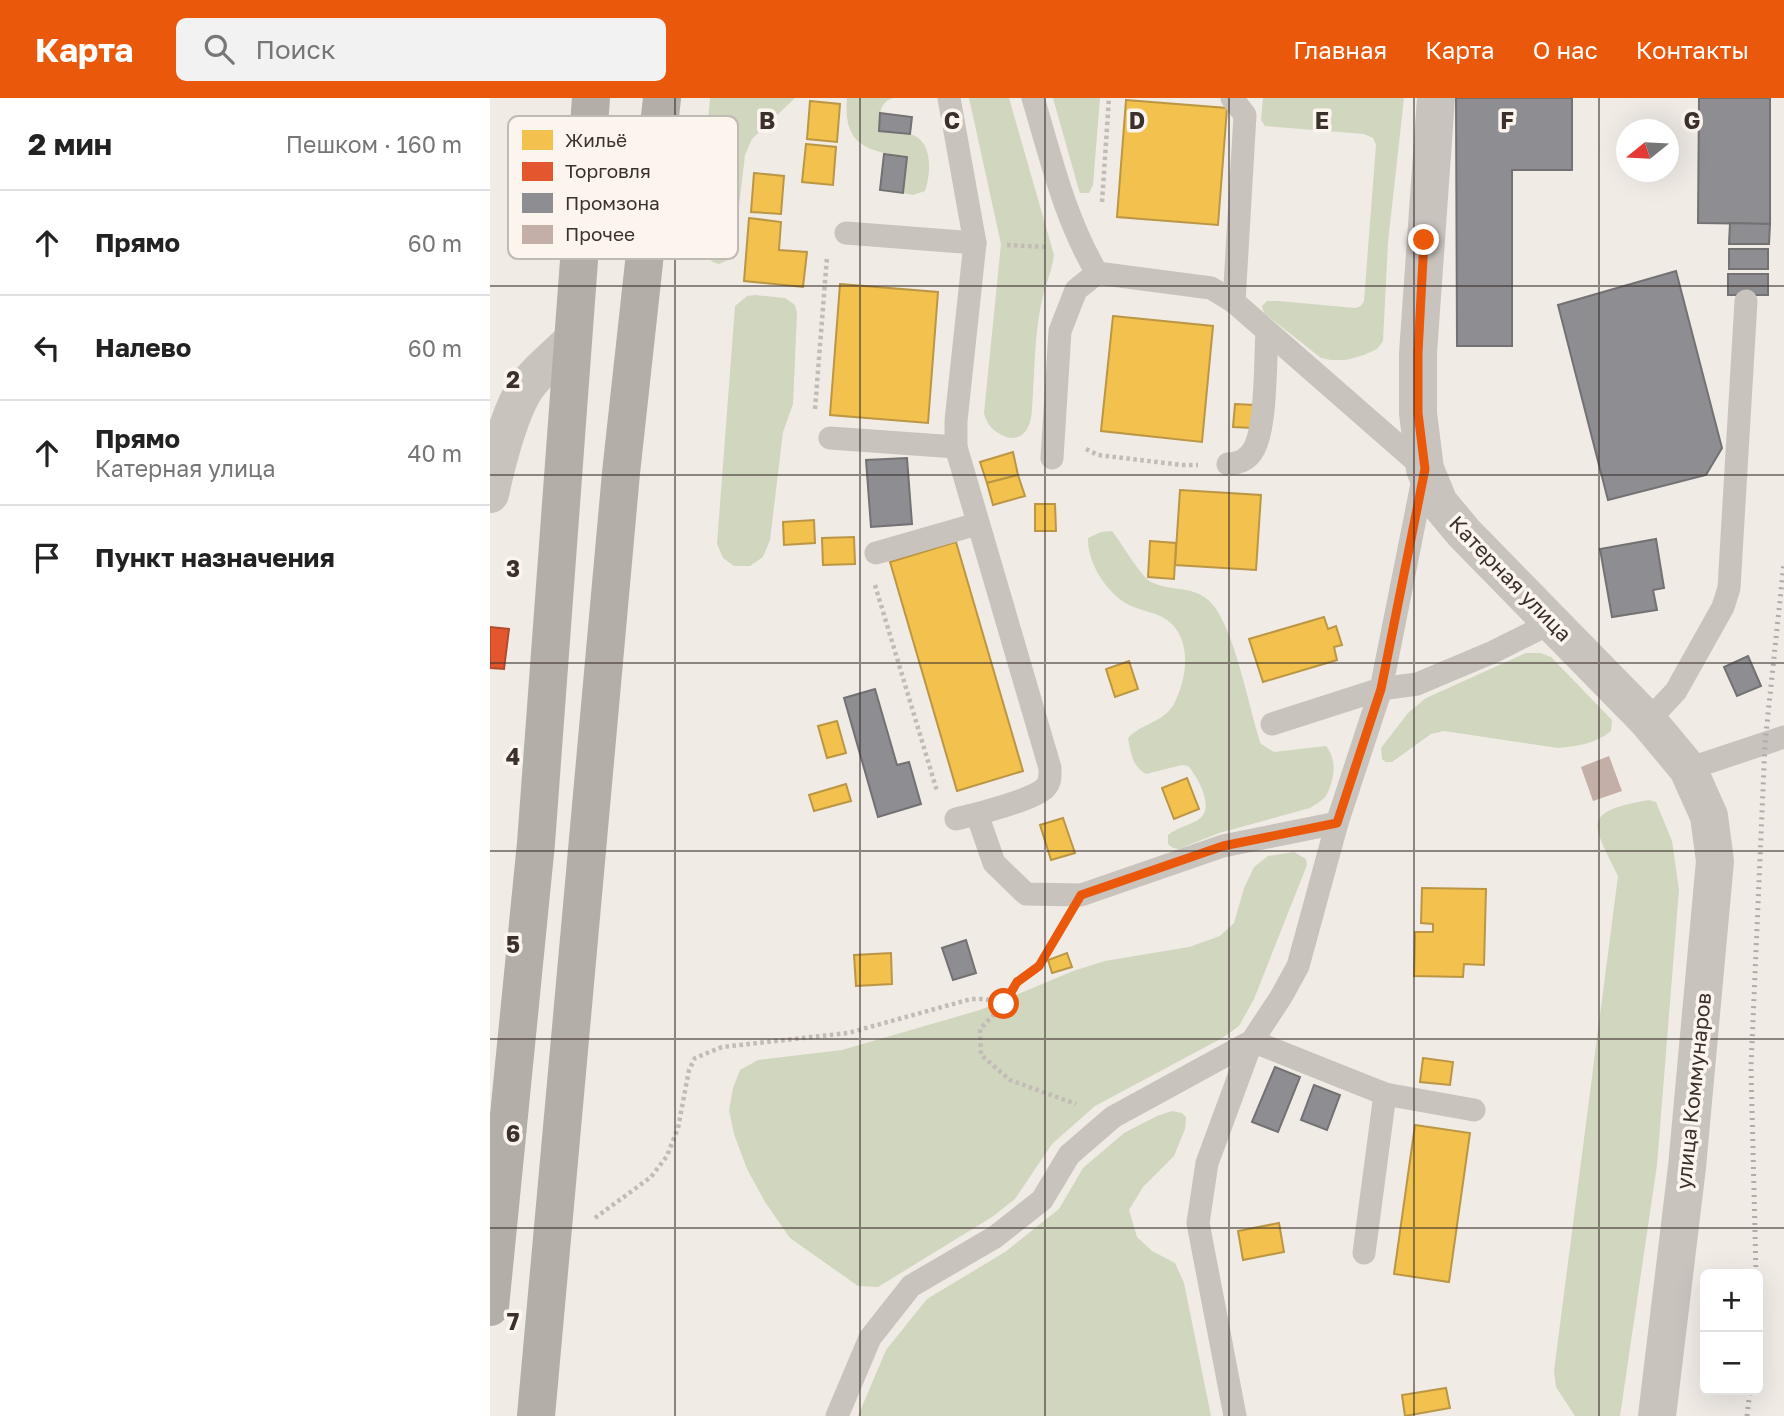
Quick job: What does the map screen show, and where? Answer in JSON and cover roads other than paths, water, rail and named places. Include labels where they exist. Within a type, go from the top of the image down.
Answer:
[{"type":"highway","points":[[591,116],[592,98]]},
{"type":"highway","points":[[660,116],[662,98]]},
{"type":"highway","points":[[490,1307],[500,1100],[536,843],[579,259]]},
{"type":"highway","points":[[536,1416],[621,472],[644,259]]},
{"type":"street","name":"Катерная улица","points":[[1436,98],[1418,353],[1418,413],[1425,469],[1439,503],[1456,523],[1648,721],[1688,769]]},
{"type":"street","points":[[490,494],[496,463],[528,384],[573,341]]},
{"type":"street","name":"улица Коммунаров","points":[[1657,1416],[1687,1167],[1715,861],[1709,816],[1688,769]]},
{"type":"lane","points":[[949,98],[975,243],[956,421],[956,447],[1050,768],[1050,780],[1044,789],[1032,796],[967,817],[994,863],[1026,894],[1081,895],[1223,846],[1337,823]]},
{"type":"lane","points":[[1033,98],[1067,212],[1097,273]]},
{"type":"lane","points":[[1232,98],[1245,114],[1234,302]]},
{"type":"lane","points":[[846,233],[975,243]]},
{"type":"lane","points":[[1052,458],[1060,331],[1076,290],[1097,273],[1211,288],[1234,302],[1425,469],[1381,689],[1337,823],[1298,966],[1252,1041],[1208,1163],[1198,1223],[1235,1416]]},
{"type":"lane","points":[[1648,721],[1676,691],[1723,607],[1729,588],[1746,301]]},
{"type":"lane","points":[[1228,464],[1241,462],[1252,452],[1261,432],[1267,332]]},
{"type":"lane","points":[[830,438],[956,447]]},
{"type":"lane","points":[[876,553],[977,524]]},
{"type":"lane","points":[[1272,724],[1381,689],[1417,684],[1493,652],[1551,623]]},
{"type":"lane","points":[[1688,769],[1784,737]]},
{"type":"lane","points":[[1252,1041],[1385,1094],[1474,1111]]},
{"type":"lane","points":[[837,1416],[870,1338],[911,1286],[995,1237],[1042,1200],[1069,1155],[1113,1117],[1252,1041]]},
{"type":"lane","points":[[1364,1253],[1385,1094]]},
{"type":"railway","points":[[1756,1269],[1751,1067],[1765,743],[1784,562]]},
{"type":"railway","points":[[1747,1416],[1749,1395]]}]
